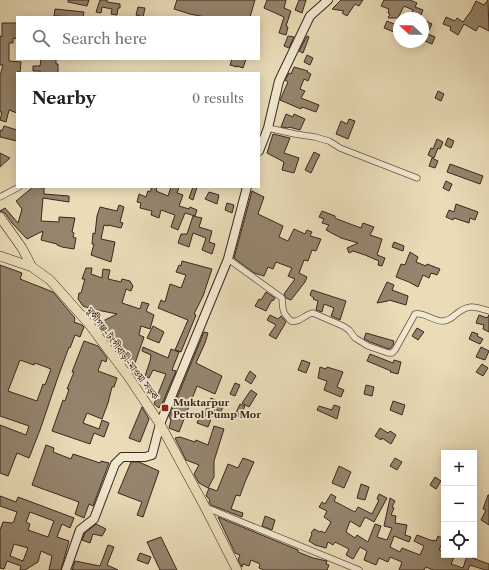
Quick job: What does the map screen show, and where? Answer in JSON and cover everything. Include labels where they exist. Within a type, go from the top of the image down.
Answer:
[{"type":"main road","points":[[0,217],[22,248],[32,267]]},
{"type":"main road","points":[[0,256],[32,267]]},
{"type":"main road","name":"মুন্সীগঞ্জ-টংগীবাড়ী-মাওয়া সড়ক","points":[[32,267],[50,280],[89,324],[128,376],[160,424],[205,507],[236,570]]},
{"type":"street","points":[[260,148],[268,128],[279,81],[310,16],[328,0]]},
{"type":"street","points":[[268,128],[329,141],[340,148],[417,178]]},
{"type":"street","points":[[0,197],[17,188]]},
{"type":"street","points":[[66,570],[80,530],[94,519],[115,464],[122,457],[145,457],[152,455],[160,424],[228,259],[247,188]]},
{"type":"street","points":[[228,259],[282,298],[282,310],[291,321],[299,321],[313,313],[343,326],[349,330],[355,338],[368,346],[388,353],[392,353],[395,350],[415,314],[420,313],[438,320],[446,321],[451,319],[466,307],[472,306],[489,312]]},
{"type":"street","points":[[205,507],[359,570]]},
{"type":"building","points":[[68,0],[89,0],[87,6],[68,2]]},
{"type":"building","points":[[100,0],[107,0],[107,2],[120,4],[117,15],[111,14],[112,9],[102,7],[101,13],[96,12]]},
{"type":"building","points":[[177,0],[255,0],[250,16],[200,16],[174,9]]},
{"type":"building","points":[[267,0],[286,0],[284,8],[291,11],[286,26],[288,27],[286,35],[279,33],[284,17],[264,8]]},
{"type":"building","points":[[299,0],[306,0],[302,13],[295,10]]},
{"type":"building","points":[[341,0],[363,0],[359,6],[355,4],[347,16],[342,13],[344,11],[332,9]]},
{"type":"building","points":[[384,0],[410,0],[417,3],[415,7],[423,10],[422,12],[412,12],[413,10],[404,6],[401,12],[393,12],[393,18],[388,18],[390,14],[388,13],[389,9],[381,6]]},
{"type":"building","points":[[488,0],[489,31],[479,26],[476,31],[464,24],[458,35],[450,30],[451,27],[443,24],[446,17],[455,21],[457,18],[463,22],[476,1],[484,5]]},
{"type":"building","points":[[138,7],[145,8],[143,16],[136,15]]},
{"type":"building","points":[[55,9],[84,12],[83,16],[54,16]]},
{"type":"building","points":[[387,21],[393,24],[393,32],[384,28]]},
{"type":"building","points":[[429,22],[432,24],[429,30]]},
{"type":"building","points":[[2,23],[16,23],[16,39],[13,38],[13,43],[9,43],[9,61],[21,62],[20,72],[16,72],[16,113],[9,110],[6,122],[0,120],[2,112],[0,112],[0,76],[3,65],[0,65],[0,36],[2,37]]},
{"type":"building","points":[[429,34],[435,37],[432,44],[429,43]]},
{"type":"building","points":[[288,36],[294,37],[289,48],[284,46]]},
{"type":"building","points":[[307,36],[309,37],[303,53],[299,51]]},
{"type":"building","points":[[307,55],[313,58],[310,65],[304,62]]},
{"type":"building","points":[[41,60],[56,60],[56,64],[58,64],[58,72],[33,71],[33,66],[40,66]]},
{"type":"building","points":[[232,60],[246,60],[243,68],[230,65]]},
{"type":"building","points":[[294,67],[308,71],[307,72],[311,74],[308,81],[304,79],[300,89],[305,91],[301,98],[319,105],[316,112],[302,107],[301,109],[280,100],[288,82],[285,80],[289,73],[291,74]]},
{"type":"building","points":[[438,91],[444,94],[441,101],[435,98]]},
{"type":"building","points":[[286,114],[293,117],[294,114],[305,119],[300,130],[289,127],[281,127]]},
{"type":"building","points":[[349,119],[355,121],[348,139],[336,134],[341,121],[347,124]]},
{"type":"building","points":[[4,126],[16,130],[16,141],[0,137],[0,130],[2,131]]},
{"type":"building","points":[[273,134],[290,138],[284,153],[299,158],[294,173],[282,170],[284,162],[267,153]]},
{"type":"building","points":[[448,138],[454,141],[451,148],[445,145]]},
{"type":"building","points":[[437,139],[443,142],[440,149],[438,148],[434,158],[428,155],[431,148],[433,149]]},
{"type":"building","points":[[314,152],[320,155],[311,173],[305,170]]},
{"type":"building","points":[[0,153],[10,158],[0,167]]},
{"type":"building","points":[[432,158],[438,161],[435,168],[429,166]]},
{"type":"building","points":[[450,164],[483,176],[480,184],[447,172]]},
{"type":"building","points":[[446,181],[452,184],[449,191],[443,188]]},
{"type":"building","points":[[32,188],[44,188],[44,194],[69,196],[69,202],[43,198],[41,221],[59,222],[59,217],[75,218],[72,232],[74,233],[73,237],[76,238],[74,249],[62,247],[57,244],[41,240],[43,231],[27,239],[5,213],[0,211],[5,208],[18,223],[22,209],[16,201]]},
{"type":"building","points":[[152,188],[157,188],[156,191],[168,196],[171,188],[179,188],[177,193],[183,195],[179,206],[189,209],[190,207],[197,210],[195,216],[185,213],[178,230],[171,227],[175,215],[161,210],[159,218],[151,215],[152,211],[140,208],[141,203],[137,202],[139,194],[146,197],[148,191],[150,192]]},
{"type":"building","points":[[193,188],[197,188],[193,200],[189,198]]},
{"type":"building","points":[[252,191],[264,197],[258,214],[283,226],[279,237],[288,241],[294,229],[305,234],[307,230],[312,232],[310,236],[321,239],[316,251],[312,250],[308,261],[304,260],[299,273],[307,277],[305,282],[291,300],[286,298],[284,294],[295,279],[288,276],[292,268],[276,262],[273,269],[268,267],[264,276],[254,273],[234,258]]},
{"type":"building","points":[[209,192],[219,195],[217,204],[205,199]]},
{"type":"building","points":[[227,203],[234,205],[232,213],[225,210]]},
{"type":"building","points":[[456,204],[478,212],[475,220],[470,218],[469,223],[446,217],[449,210],[454,212]]},
{"type":"building","points":[[119,205],[124,207],[120,222],[123,223],[121,228],[104,225],[101,239],[115,242],[111,262],[91,255],[94,244],[92,244],[93,233],[95,234],[97,216],[100,207],[117,211]]},
{"type":"building","points":[[322,211],[335,216],[337,219],[361,228],[363,223],[374,227],[370,235],[382,239],[377,255],[385,258],[382,266],[378,265],[379,261],[365,255],[353,251],[349,253],[347,248],[358,243],[341,238],[326,230],[329,225],[322,223],[324,219],[319,217]]},
{"type":"building","points":[[193,216],[202,218],[199,227],[212,231],[209,242],[215,244],[212,254],[202,250],[206,238],[193,233],[189,247],[178,243],[181,234],[187,234]]},
{"type":"building","points":[[394,242],[404,246],[403,251],[392,247]]},
{"type":"building","points":[[410,252],[418,257],[416,262],[440,269],[437,275],[431,273],[429,278],[423,275],[418,287],[396,277],[401,264],[405,265]]},
{"type":"building","points":[[182,261],[212,269],[181,352],[175,350],[188,320],[158,308],[161,300],[165,302],[170,284],[181,288],[186,275],[176,272],[179,265],[181,266]]},
{"type":"building","points":[[0,265],[22,273],[20,279],[53,292],[75,318],[74,322],[84,327],[80,337],[75,335],[70,348],[69,347],[29,458],[17,453],[8,476],[0,473],[0,425],[26,435],[29,426],[0,416]],"holes":[[[20,360],[34,365],[35,363],[51,369],[45,385],[43,384],[37,401],[8,391]]]},
{"type":"building","points":[[86,268],[92,268],[91,274],[102,278],[103,269],[110,270],[108,279],[121,282],[122,279],[130,281],[133,286],[131,291],[126,289],[122,303],[140,309],[142,302],[149,304],[146,311],[154,315],[150,329],[141,326],[139,335],[144,337],[133,369],[97,324],[117,314],[97,310],[96,313],[91,312],[91,309],[83,306],[78,299],[85,279],[82,279]]},
{"type":"building","points":[[387,282],[394,285],[392,290],[408,296],[406,305],[389,300],[377,303]]},
{"type":"building","points":[[312,290],[346,301],[340,320],[331,316],[334,308],[324,304],[322,312],[316,310],[318,301],[313,299],[314,298],[310,295]]},
{"type":"building","points":[[266,292],[275,298],[273,301],[272,300],[266,311],[255,306]]},
{"type":"building","points":[[270,315],[278,319],[281,316],[286,322],[276,339],[269,335],[276,325],[267,320]]},
{"type":"building","points":[[479,315],[487,318],[489,315],[489,332],[483,329],[484,325],[476,323]]},
{"type":"building","points":[[153,326],[164,332],[159,343],[147,338]]},
{"type":"building","points":[[417,328],[424,332],[418,340],[412,336]]},
{"type":"building","points":[[204,332],[208,333],[196,363],[222,376],[215,394],[197,386],[179,432],[169,428],[171,420],[169,417]]},
{"type":"building","points":[[472,332],[478,334],[477,336],[483,339],[480,344],[469,339]]},
{"type":"building","points":[[366,333],[394,341],[393,345],[389,349],[370,342],[364,339]]},
{"type":"building","points":[[84,341],[98,346],[107,358],[106,362],[102,360],[98,371],[117,378],[114,387],[112,387],[102,419],[87,413],[83,423],[99,429],[102,420],[109,423],[104,437],[94,433],[90,444],[52,431],[63,400],[65,401],[69,389],[67,389],[74,372],[72,372]]},
{"type":"building","points":[[143,347],[168,358],[171,349],[179,352],[172,370],[176,371],[159,408],[154,404],[166,374],[153,370],[149,378],[145,376],[151,355],[142,351]]},
{"type":"building","points":[[481,347],[489,351],[485,360],[476,357]]},
{"type":"building","points":[[370,354],[393,363],[394,360],[401,362],[398,374],[390,372],[391,371],[367,361]]},
{"type":"building","points":[[302,360],[310,363],[306,373],[298,370]]},
{"type":"building","points":[[482,364],[488,368],[483,376],[476,372]]},
{"type":"building","points":[[320,367],[326,369],[327,367],[343,372],[337,387],[344,390],[341,397],[324,390],[327,381],[318,378]]},
{"type":"building","points":[[250,371],[256,376],[251,384],[245,380]]},
{"type":"building","points":[[235,383],[240,385],[235,396],[230,394]]},
{"type":"building","points":[[366,385],[374,387],[372,396],[364,394]]},
{"type":"building","points":[[251,390],[257,394],[249,407],[242,403]]},
{"type":"building","points":[[211,398],[224,404],[221,412],[215,409],[208,427],[197,423],[201,413],[204,414]]},
{"type":"building","points":[[393,401],[405,405],[402,415],[390,410]]},
{"type":"building","points":[[240,404],[245,406],[240,417],[235,415]]},
{"type":"building","points":[[334,405],[340,407],[337,419],[317,410],[319,406],[332,410]]},
{"type":"building","points":[[142,407],[149,419],[140,442],[129,438]]},
{"type":"building","points":[[214,426],[224,429],[214,461],[214,477],[208,488],[199,483],[194,474],[199,465],[186,460],[175,438],[180,437],[195,442],[196,440],[208,445]]},
{"type":"building","points":[[380,428],[388,433],[390,431],[396,435],[391,444],[382,438],[381,440],[375,436]]},
{"type":"building","points":[[46,445],[54,448],[53,452],[71,459],[73,454],[100,463],[101,461],[109,463],[93,506],[89,504],[84,518],[75,514],[79,502],[32,485]]},
{"type":"building","points":[[243,458],[254,462],[240,496],[236,495],[231,509],[243,513],[242,517],[211,505],[209,502],[210,500],[206,496],[209,488],[217,491],[228,464],[238,468]]},
{"type":"building","points":[[395,458],[402,462],[397,470],[390,466]]},
{"type":"building","points":[[131,462],[139,462],[159,471],[143,517],[137,515],[142,502],[118,493]]},
{"type":"building","points":[[339,466],[351,472],[344,488],[332,483]]},
{"type":"building","points":[[435,477],[441,481],[436,489],[430,485]]},
{"type":"building","points":[[361,484],[369,487],[365,500],[357,498]]},
{"type":"building","points":[[331,494],[336,497],[334,501],[355,512],[358,507],[372,514],[379,500],[377,499],[379,494],[387,498],[374,522],[365,517],[360,527],[350,521],[346,532],[355,538],[357,535],[368,542],[375,524],[381,526],[377,537],[387,540],[392,528],[384,526],[390,498],[395,501],[392,507],[394,508],[391,515],[396,516],[395,523],[407,525],[405,535],[411,537],[409,542],[394,536],[390,547],[400,552],[402,548],[420,555],[424,546],[414,541],[417,535],[433,541],[436,541],[438,536],[441,538],[441,546],[439,550],[441,551],[441,558],[454,558],[451,564],[463,568],[466,558],[472,558],[489,564],[489,570],[470,565],[468,570],[433,570],[426,567],[424,570],[399,570],[402,562],[390,557],[388,562],[379,558],[376,565],[364,560],[367,551],[360,547],[353,559],[346,555],[349,549],[335,542],[333,545],[328,542],[326,548],[315,545],[309,541],[312,534],[311,533],[314,529],[325,533],[331,522],[324,517],[327,511],[319,507],[322,502],[325,504]]},
{"type":"building","points":[[488,495],[489,525],[481,520],[486,510],[483,509]]},
{"type":"building","points":[[0,496],[16,502],[18,497],[74,518],[70,528],[62,524],[57,537],[69,541],[61,570],[49,570],[52,556],[41,551],[38,562],[25,570],[20,570],[21,566],[7,561],[4,569],[0,568],[0,530],[3,522],[12,523],[14,521],[17,512],[0,506]],"holes":[[[30,512],[54,521],[48,537],[28,530],[30,524],[26,522]],[[14,544],[28,548],[23,561],[10,556]]]},
{"type":"building","points":[[265,516],[275,520],[272,530],[262,526]]},
{"type":"building","points":[[218,517],[298,550],[298,552],[313,558],[327,561],[326,564],[329,565],[327,570],[264,570],[259,568],[260,564],[251,560],[249,566],[243,564],[242,567],[238,560],[240,555],[235,553]]},
{"type":"building","points":[[96,524],[106,529],[102,536],[93,534],[90,543],[82,540],[85,533]]},
{"type":"building","points":[[161,537],[177,570],[160,570],[147,542]]},
{"type":"building","points":[[108,545],[114,547],[107,565],[118,570],[72,570],[75,561],[100,566]]},
{"type":"building","points":[[140,553],[151,557],[148,564],[137,560]]},
{"type":"place","name":"Muktarpur Petrol Pump Mor","points":[[165,408]]}]
